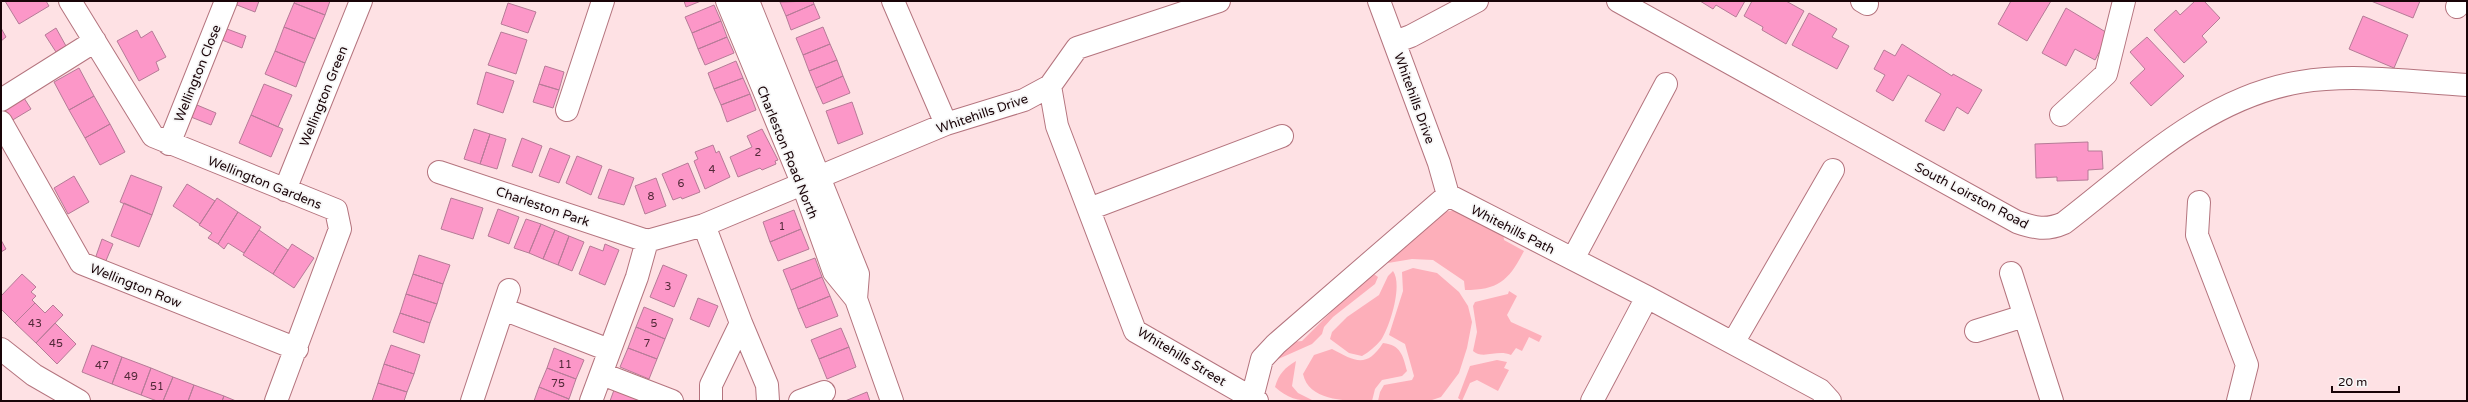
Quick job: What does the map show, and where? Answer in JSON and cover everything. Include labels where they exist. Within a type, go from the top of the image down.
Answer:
[{"type":"street","name":"Wellington Gardens","points":[[70,1],[153,136],[169,144],[336,210],[340,229],[297,349],[276,401]]},
{"type":"street","name":"Wellington Close","points":[[169,144],[226,1]]},
{"type":"street","name":"Wellington Green","points":[[285,190],[361,1]]},
{"type":"street","points":[[567,110],[603,1]]},
{"type":"street","name":"Charleston Road North","points":[[727,1],[812,182]]},
{"type":"street","name":"Charleston Road North","points":[[748,1],[812,182],[834,272],[856,299],[892,401]]},
{"type":"street","points":[[893,1],[946,124]]},
{"type":"street","name":"Whitehills Drive","points":[[812,182],[946,124],[1024,100],[1050,86],[1076,48],[1220,1]]},
{"type":"street","name":"Whitehills Drive","points":[[1379,1],[1439,163],[1448,195]]},
{"type":"street","points":[[1395,42],[1411,36],[1477,1]]},
{"type":"street","name":"South Loirston Road","points":[[1618,1],[2017,222],[2036,228],[2051,229],[2064,223],[2162,145],[2199,120],[2234,102],[2265,90],[2301,82],[2346,78],[2467,85]]},
{"type":"street","points":[[2061,116],[2106,74],[2124,1]]},
{"type":"street","points":[[1,100],[95,41]]},
{"type":"street","points":[[1573,259],[1666,84]]},
{"type":"street","name":"Whitehills Street","points":[[1050,86],[1057,126],[1123,304],[1135,331],[1254,399]]},
{"type":"street","name":"Wellington Row","points":[[1,122],[81,263],[297,349]]},
{"type":"street","points":[[1089,209],[1282,136]]},
{"type":"street","points":[[1733,343],[1833,170]]},
{"type":"street","name":"Charleston Park","points":[[439,172],[647,241]]},
{"type":"street","points":[[591,401],[637,277],[647,241],[704,225],[812,182]]},
{"type":"street","points":[[1254,399],[1262,359],[1276,344],[1448,195]]},
{"type":"street","name":"Whitehills Path","points":[[1448,195],[1733,343],[1820,390],[1830,401]]},
{"type":"street","points":[[2199,202],[2197,235],[2247,365],[2238,401]]},
{"type":"street","points":[[704,225],[741,324],[767,385],[768,401]]},
{"type":"street","points":[[2011,273],[2052,401]]},
{"type":"street","points":[[1592,401],[1647,297]]},
{"type":"street","points":[[472,401],[506,299],[609,350]]},
{"type":"street","points":[[1976,331],[2024,316]]},
{"type":"street","points":[[711,401],[711,385],[741,324]]},
{"type":"street","points":[[1,349],[34,375],[79,401]]},
{"type":"street","points":[[602,374],[672,401]]},
{"type":"street","points":[[800,401],[824,392]]},
{"type":"shaded area","points":[[1459,210],[1503,232],[1504,240],[1524,251],[1508,276],[1502,281],[1486,288],[1465,290],[1464,281],[1433,260],[1412,259],[1382,264],[1405,247],[1442,212]]},
{"type":"shaded area","points":[[1413,268],[1437,273],[1459,292],[1468,306],[1472,322],[1467,348],[1459,373],[1441,397],[1429,401],[1378,401],[1380,392],[1384,385],[1412,380],[1414,376],[1405,344],[1389,335],[1403,291],[1402,272]]},
{"type":"shaded area","points":[[1393,271],[1396,277],[1396,295],[1385,334],[1370,351],[1362,356],[1349,353],[1330,339],[1332,332],[1347,317],[1379,295],[1388,276]]},
{"type":"shaded area","points":[[1371,272],[1378,277],[1375,284],[1333,317],[1324,327],[1322,334],[1312,344],[1276,360],[1273,358],[1292,342],[1302,341]]},
{"type":"shaded area","points":[[1509,291],[1517,296],[1507,315],[1511,322],[1542,336],[1539,342],[1529,337],[1522,351],[1516,348],[1511,355],[1506,353],[1486,355],[1477,354],[1473,351],[1477,332],[1473,306],[1475,302],[1508,294]]},
{"type":"shaded area","points":[[1383,343],[1394,346],[1400,352],[1407,371],[1402,376],[1382,380],[1375,389],[1372,401],[1352,401],[1331,398],[1321,395],[1313,390],[1307,383],[1303,374],[1314,355],[1332,349],[1347,357],[1360,360],[1371,357]]},
{"type":"shaded area","points":[[1497,360],[1507,362],[1504,368],[1509,370],[1498,391],[1477,380],[1470,383],[1462,401],[1458,398],[1470,366]]},
{"type":"shaded area","points":[[1296,361],[1292,386],[1298,393],[1314,401],[1293,398],[1284,394],[1275,387],[1278,378],[1283,371]]},
{"type":"building","points":[[5,1],[46,1],[49,6],[19,24]]},
{"type":"building","points":[[238,1],[259,1],[255,12],[237,5]]},
{"type":"building","points":[[295,1],[330,1],[325,15],[294,3]]},
{"type":"building","points":[[684,1],[701,1],[686,7]]},
{"type":"building","points":[[813,1],[814,4],[786,16],[780,2]]},
{"type":"building","points":[[1700,1],[1745,1],[1736,17],[1716,5],[1713,9]]},
{"type":"building","points":[[1752,1],[1786,1],[1804,11],[1786,44],[1762,30],[1763,27],[1744,16]]},
{"type":"building","points":[[2011,1],[2051,1],[2027,41],[1998,24]]},
{"type":"building","points":[[2195,1],[2204,1],[2220,18],[2202,36],[2207,42],[2184,63],[2154,30],[2176,10],[2180,15]]},
{"type":"building","points":[[2371,1],[2420,1],[2413,18]]},
{"type":"building","points":[[294,3],[325,15],[315,39],[284,27]]},
{"type":"building","points":[[508,3],[536,12],[528,33],[501,24]]},
{"type":"building","points":[[814,4],[820,18],[791,30],[786,16]]},
{"type":"building","points":[[714,5],[721,21],[692,33],[685,17]]},
{"type":"building","points":[[2066,8],[2109,34],[2095,60],[2075,49],[2066,66],[2042,53]]},
{"type":"building","points":[[1809,13],[1837,29],[1832,37],[1849,46],[1837,69],[1792,45]]},
{"type":"building","points":[[2363,16],[2408,35],[2394,68],[2349,49]]},
{"type":"building","points":[[721,21],[727,37],[698,49],[692,33]]},
{"type":"building","points":[[284,27],[315,39],[305,63],[275,51]]},
{"type":"building","points":[[823,27],[830,44],[803,55],[796,38]]},
{"type":"building","points":[[1,28],[6,37],[1,41]]},
{"type":"building","points":[[56,28],[66,46],[56,52],[45,35]]},
{"type":"building","points":[[227,29],[246,36],[242,48],[222,40]]},
{"type":"building","points":[[137,30],[141,38],[152,31],[166,57],[156,62],[159,70],[139,81],[117,41]]},
{"type":"building","points":[[501,32],[527,40],[516,74],[488,65]]},
{"type":"building","points":[[727,37],[734,53],[705,65],[698,49]]},
{"type":"building","points":[[2147,37],[2184,76],[2151,106],[2130,83],[2145,69],[2130,52]]},
{"type":"building","points":[[830,44],[837,60],[809,71],[803,55]]},
{"type":"building","points":[[1902,44],[1952,76],[1953,74],[1982,90],[1968,114],[1957,107],[1944,131],[1925,121],[1941,94],[1908,75],[1893,101],[1876,91],[1885,75],[1874,69],[1884,50],[1895,56]]},
{"type":"building","points":[[275,51],[305,63],[296,87],[265,74]]},
{"type":"building","points":[[837,60],[843,76],[816,88],[809,71]]},
{"type":"building","points":[[736,61],[743,78],[714,89],[708,73]]},
{"type":"building","points":[[545,66],[564,72],[559,90],[539,84]]},
{"type":"building","points":[[79,68],[94,96],[69,110],[54,82]]},
{"type":"building","points":[[486,72],[514,81],[503,113],[477,104]]},
{"type":"building","points":[[843,76],[850,93],[823,104],[816,88]]},
{"type":"building","points":[[743,78],[750,94],[721,105],[714,89]]},
{"type":"building","points":[[264,84],[292,95],[278,127],[251,115]]},
{"type":"building","points":[[539,84],[559,90],[553,108],[533,102]]},
{"type":"building","points":[[750,94],[756,110],[727,122],[721,105]]},
{"type":"building","points":[[94,96],[110,124],[85,138],[69,110]]},
{"type":"building","points":[[24,98],[31,109],[11,121],[5,110]]},
{"type":"building","points":[[852,102],[863,134],[838,144],[826,111]]},
{"type":"building","points":[[197,105],[216,113],[211,125],[191,117]]},
{"type":"building","points":[[251,115],[283,129],[271,157],[239,143]]},
{"type":"building","points":[[110,124],[125,152],[100,165],[85,138]]},
{"type":"building","points":[[474,129],[490,134],[480,164],[464,159]]},
{"type":"building","points":[[762,129],[778,160],[775,161],[776,164],[762,170],[760,168],[738,177],[730,157],[752,147],[747,136]]},
{"type":"building","points":[[490,134],[506,139],[497,169],[480,164]]},
{"type":"building","points":[[522,138],[542,146],[532,173],[512,166]]},
{"type":"building","points":[[2088,142],[2088,151],[2102,151],[2103,169],[2088,170],[2088,180],[2057,181],[2057,177],[2036,178],[2035,144]]},
{"type":"building","points":[[713,145],[716,153],[719,151],[730,177],[705,189],[694,161],[698,159],[695,152]]},
{"type":"building","points":[[550,148],[570,156],[559,183],[539,176]]},
{"type":"building","points":[[577,156],[602,166],[591,195],[566,183]]},
{"type":"building","points":[[688,163],[700,192],[682,199],[681,197],[673,200],[662,174]]},
{"type":"building","points":[[609,169],[634,178],[624,205],[598,198]]},
{"type":"building","points":[[131,175],[162,187],[152,215],[120,202]]},
{"type":"building","points":[[74,176],[89,202],[68,214],[54,188]]},
{"type":"building","points":[[656,178],[666,206],[645,214],[635,186]]},
{"type":"building","points":[[187,184],[215,201],[200,224],[173,206]]},
{"type":"building","points":[[217,198],[238,212],[218,244],[208,238],[212,233],[199,225]]},
{"type":"building","points":[[451,198],[483,208],[473,239],[441,229]]},
{"type":"building","points":[[124,203],[152,215],[139,247],[111,236]]},
{"type":"building","points":[[498,209],[519,217],[509,244],[488,236]]},
{"type":"building","points":[[794,210],[801,229],[770,242],[763,222]]},
{"type":"building","points":[[238,212],[261,227],[244,253],[228,243],[224,249],[218,244]]},
{"type":"building","points":[[526,219],[541,224],[529,253],[514,248]]},
{"type":"building","points":[[541,224],[555,230],[543,259],[529,253]]},
{"type":"building","points":[[801,229],[809,249],[778,261],[770,242]]},
{"type":"building","points":[[259,230],[288,250],[273,274],[243,255]]},
{"type":"building","points":[[555,230],[569,236],[558,265],[543,259]]},
{"type":"building","points":[[569,236],[584,242],[572,271],[558,265]]},
{"type":"building","points":[[102,239],[113,244],[105,263],[95,259]]},
{"type":"building","points":[[1,240],[6,249],[1,252]]},
{"type":"building","points":[[292,244],[314,258],[294,288],[273,274]]},
{"type":"building","points":[[605,244],[619,250],[605,285],[579,274],[590,246],[603,251]]},
{"type":"building","points":[[419,255],[450,265],[443,284],[413,274]]},
{"type":"building","points":[[815,258],[822,277],[791,290],[783,270]]},
{"type":"building","points":[[663,265],[687,275],[674,307],[650,297]]},
{"type":"building","points":[[22,274],[36,287],[31,292],[36,296],[32,300],[35,303],[15,323],[1,309],[1,296]]},
{"type":"building","points":[[413,274],[443,284],[437,304],[406,294]]},
{"type":"building","points":[[822,277],[830,296],[798,309],[791,290]]},
{"type":"building","points":[[406,294],[437,304],[430,323],[400,313]]},
{"type":"building","points":[[830,296],[838,316],[806,328],[798,309]]},
{"type":"building","points":[[698,298],[718,306],[709,327],[690,319]]},
{"type":"building","points":[[35,303],[45,313],[53,305],[63,315],[36,343],[15,323]]},
{"type":"building","points":[[644,307],[673,319],[665,339],[636,327]]},
{"type":"building","points":[[400,313],[430,323],[424,343],[393,332]]},
{"type":"building","points":[[55,323],[76,344],[57,364],[36,343]]},
{"type":"building","points":[[636,327],[665,339],[657,359],[628,348]]},
{"type":"building","points":[[841,328],[849,347],[819,359],[811,340]]},
{"type":"building","points":[[92,345],[122,357],[112,384],[82,372]]},
{"type":"building","points":[[391,345],[420,355],[414,374],[384,364]]},
{"type":"building","points":[[849,347],[856,367],[827,379],[819,359]]},
{"type":"building","points":[[554,348],[584,360],[576,379],[547,368]]},
{"type":"building","points":[[628,348],[657,359],[649,379],[620,367]]},
{"type":"building","points":[[122,357],[151,368],[141,395],[112,384]]},
{"type":"building","points":[[384,364],[414,374],[407,392],[378,383]]},
{"type":"building","points":[[151,368],[173,377],[163,401],[157,401],[141,395]]},
{"type":"building","points":[[547,368],[576,379],[569,399],[539,387]]},
{"type":"building","points":[[173,377],[194,385],[188,401],[163,401]]},
{"type":"building","points":[[378,383],[407,392],[404,401],[372,401]]},
{"type":"building","points":[[194,385],[224,396],[222,401],[188,401]]},
{"type":"building","points":[[539,387],[569,399],[568,401],[534,401]]},
{"type":"building","points":[[614,390],[642,401],[610,401]]},
{"type":"building","points":[[867,392],[870,401],[845,401]]},
{"type":"building","points":[[224,396],[236,401],[222,401]]}]
